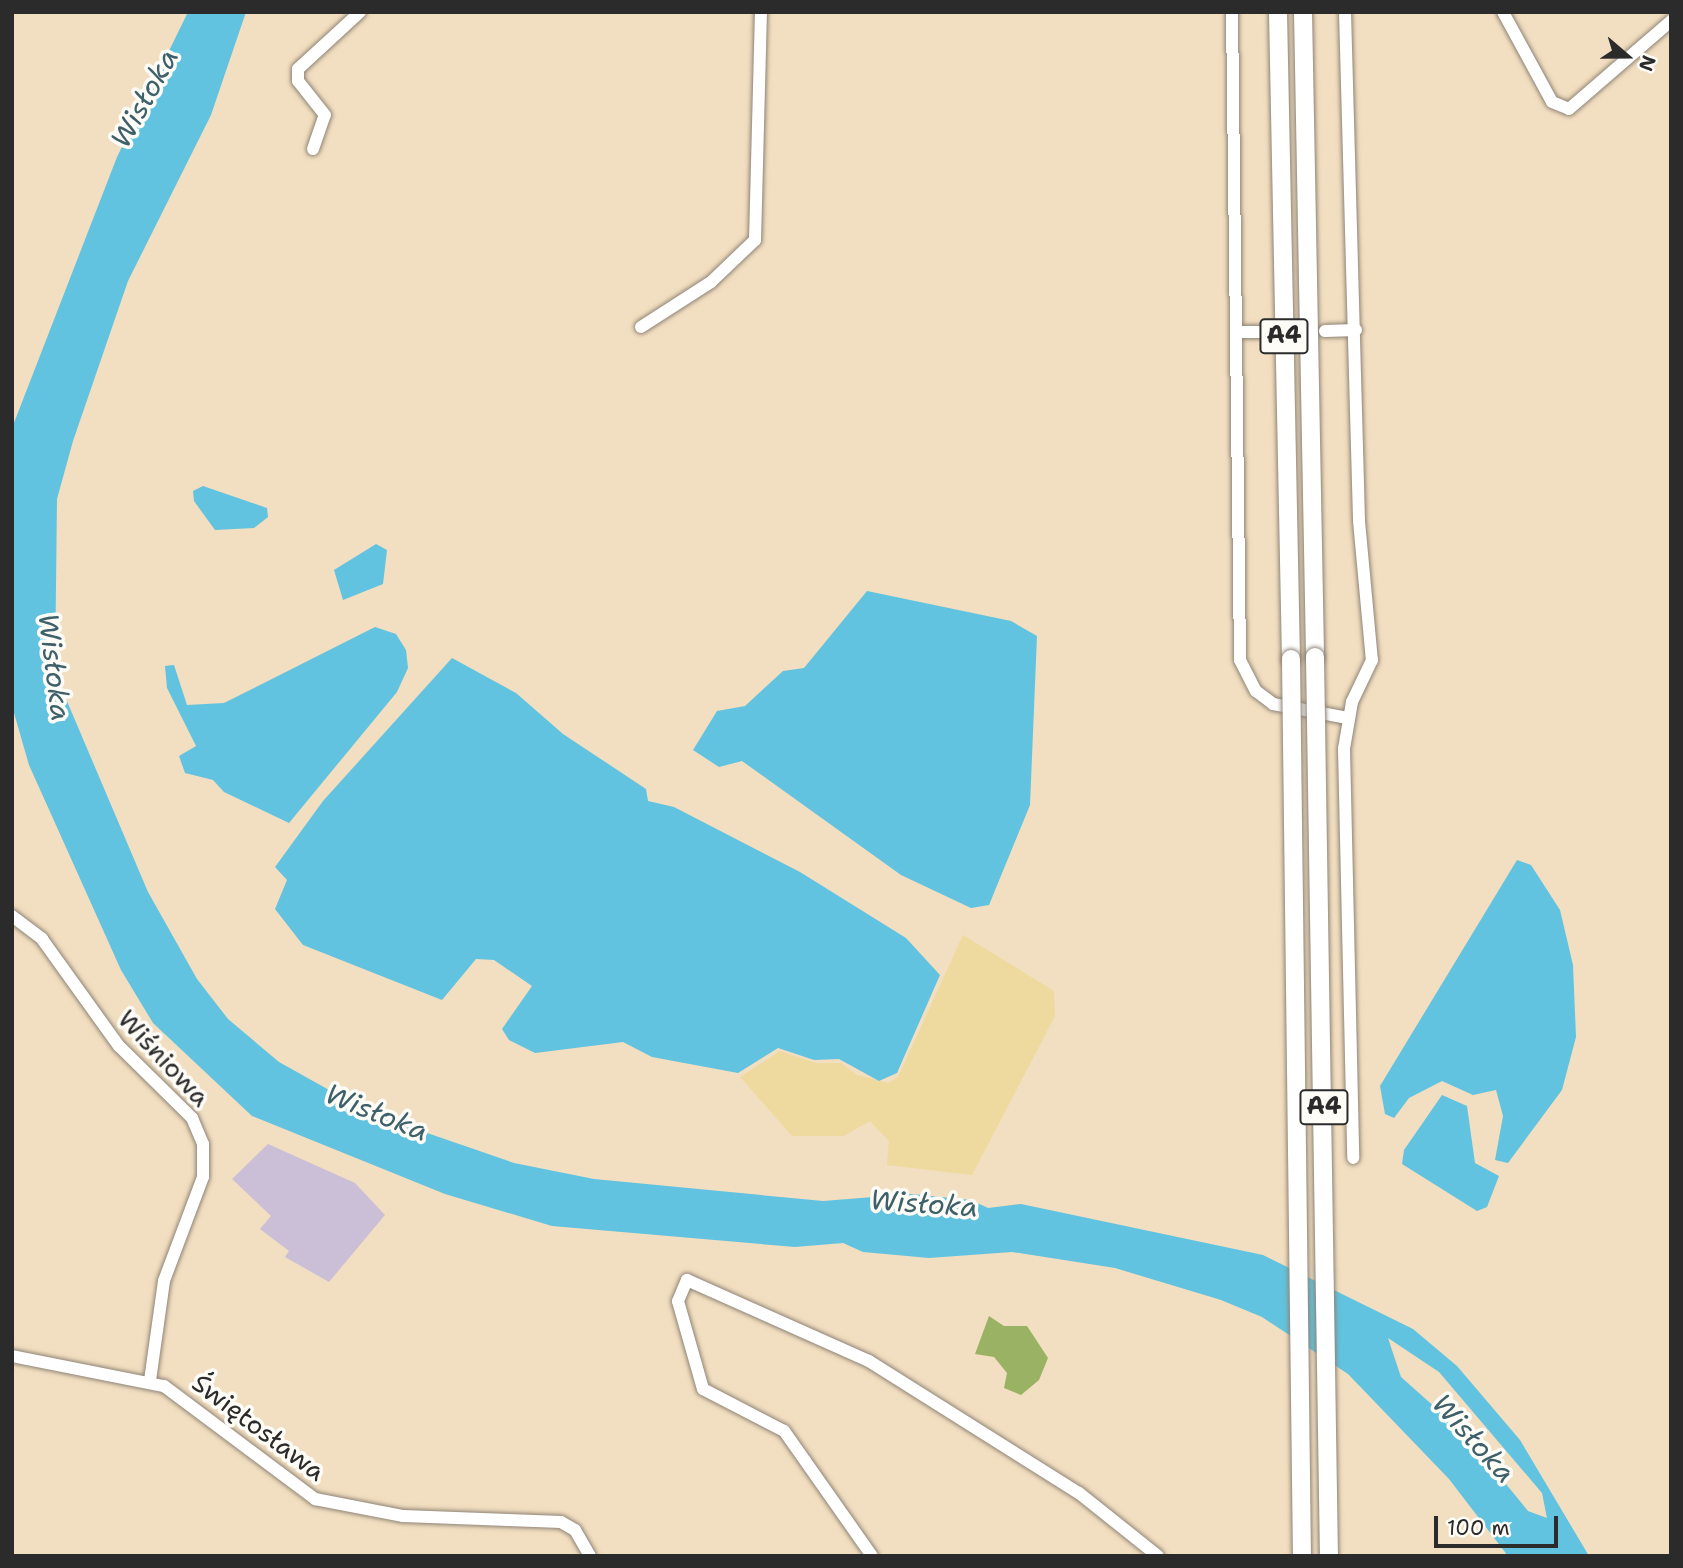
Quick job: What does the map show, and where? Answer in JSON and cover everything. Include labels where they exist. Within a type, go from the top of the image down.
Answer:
[{"type":"highway","name":"A4","points":[[1278,12],[1291,659],[1302,1556]]},
{"type":"highway","name":"A4","points":[[1303,12],[1329,1556]]},
{"type":"street","points":[[313,149],[325,115],[298,81],[298,69],[360,12]]},
{"type":"street","points":[[641,327],[711,282],[755,240],[761,12]]},
{"type":"street","points":[[1233,12],[1240,660],[1256,691],[1273,704],[1348,718]]},
{"type":"street","points":[[1345,12],[1356,330],[1359,521],[1371,660],[1348,718],[1353,1158]]},
{"type":"street","points":[[1503,12],[1552,102],[1569,108],[1671,21]]},
{"type":"street","points":[[1325,331],[1356,330]]},
{"type":"street","points":[[1238,332],[1270,332]]},
{"type":"street","name":"Wiśniowa","points":[[12,916],[42,939],[119,1046],[192,1118],[202,1144],[203,1177],[164,1281],[150,1380]]},
{"type":"street","points":[[872,1556],[784,1431],[703,1389],[682,1312],[687,1280],[869,1362],[1079,1493],[1158,1556]]},
{"type":"street","name":"Świętosława","points":[[12,1356],[150,1380],[184,1399],[315,1499],[403,1517],[561,1522],[575,1531],[590,1556]]},
{"type":"shaded area","points":[[268,1144],[355,1183],[385,1215],[329,1282],[285,1257],[289,1251],[260,1229],[271,1216],[232,1179]]},
{"type":"green space","points":[[989,1316],[1004,1326],[1027,1326],[1048,1358],[1039,1380],[1021,1395],[1004,1388],[1007,1373],[994,1357],[975,1354]]},
{"type":"sand","points":[[963,935],[1054,991],[1055,1016],[972,1175],[887,1165],[889,1141],[870,1121],[844,1136],[792,1136],[740,1077],[780,1051],[816,1063],[841,1063],[857,1075],[889,1083],[898,1077]]},
{"type":"water","name":"Wisłoka","points":[[188,12],[246,12],[211,115],[128,281],[73,441],[57,499],[55,673],[148,892],[197,979],[228,1019],[279,1062],[372,1114],[514,1163],[594,1179],[823,1201],[911,1194],[971,1200],[988,1208],[1021,1204],[1263,1255],[1413,1329],[1457,1366],[1520,1440],[1589,1556],[1508,1556],[1449,1479],[1348,1374],[1262,1317],[1221,1300],[1115,1268],[1012,1252],[929,1258],[863,1252],[843,1243],[795,1247],[552,1226],[445,1194],[252,1116],[153,1023],[121,970],[29,765],[12,706],[12,428],[117,157]],"holes":[[[1388,1338],[1439,1372],[1542,1493],[1547,1518],[1528,1511],[1465,1434],[1401,1377]]]},
{"type":"water","points":[[203,486],[267,508],[268,517],[254,528],[215,530],[194,501],[193,491]]},
{"type":"water","points":[[376,544],[387,550],[383,584],[343,600],[334,570]]},
{"type":"water","points":[[867,591],[1011,621],[1037,636],[1030,805],[989,905],[971,908],[901,875],[742,761],[719,767],[693,750],[717,711],[745,706],[783,671],[804,668]]},
{"type":"water","points":[[375,627],[396,634],[406,650],[408,668],[397,692],[289,823],[224,792],[213,780],[185,773],[179,756],[196,746],[167,688],[165,666],[174,665],[187,705],[224,703]]},
{"type":"water","points":[[452,658],[516,693],[563,734],[646,789],[648,801],[674,807],[800,872],[906,938],[940,975],[897,1073],[879,1081],[839,1059],[814,1060],[778,1048],[738,1073],[652,1057],[623,1042],[535,1053],[509,1040],[502,1029],[532,986],[494,960],[476,959],[442,1000],[303,945],[275,909],[287,880],[275,867],[323,801]]},
{"type":"water","points":[[1517,860],[1531,865],[1560,910],[1573,965],[1576,1037],[1562,1090],[1508,1163],[1495,1160],[1503,1116],[1496,1090],[1473,1095],[1442,1081],[1409,1098],[1394,1118],[1385,1114],[1380,1086]]},
{"type":"water","points":[[1442,1095],[1467,1106],[1475,1163],[1499,1176],[1487,1207],[1477,1211],[1402,1164],[1404,1150]]}]
